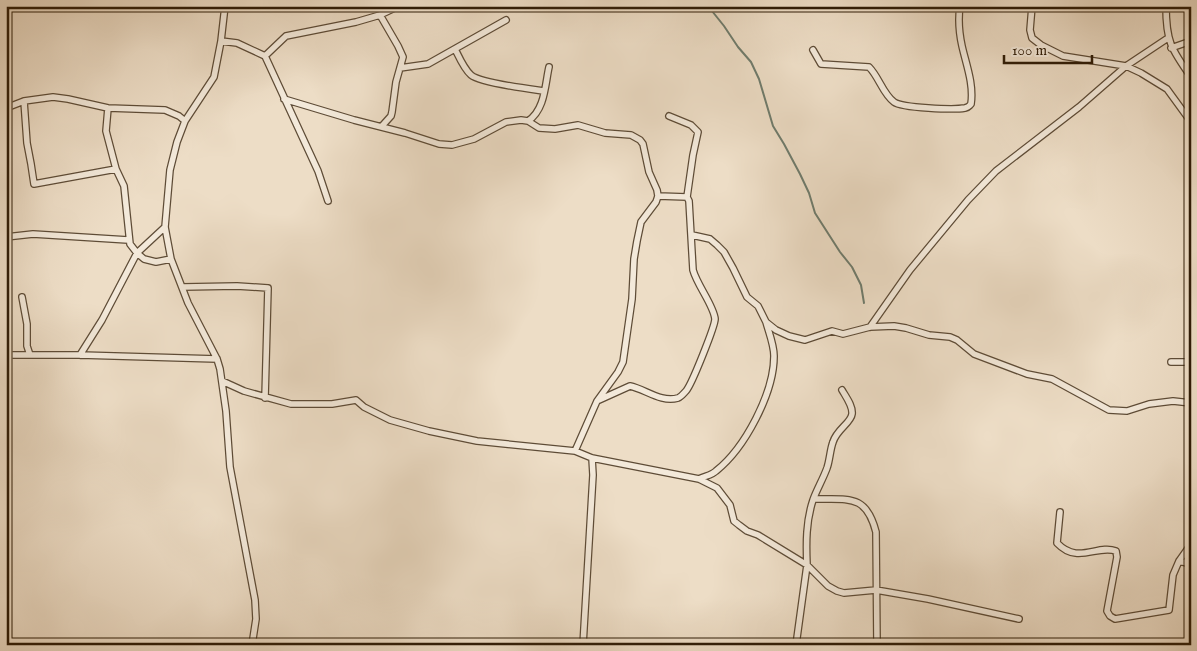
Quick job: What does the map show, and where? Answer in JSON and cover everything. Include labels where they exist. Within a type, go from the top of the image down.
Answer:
[{"type":"street","points":[[225,6],[214,77],[185,121],[177,142],[170,170],[165,227],[171,259],[191,309],[217,359],[222,381],[230,467],[255,600],[256,619],[252,645]]},
{"type":"street","points":[[264,56],[286,36],[335,27],[380,15],[399,6]]},
{"type":"street","points":[[813,50],[823,65],[869,67],[891,99],[900,105],[966,108],[971,104],[972,97],[958,21],[960,6]]},
{"type":"street","points":[[1032,6],[1030,30],[1032,38],[1041,45],[1063,56],[1126,66],[1167,89],[1191,122]]},
{"type":"street","points":[[1166,6],[1168,38],[1171,48],[1191,77]]},
{"type":"street","points":[[380,15],[403,58],[396,82],[391,116],[382,126]]},
{"type":"street","points":[[400,68],[428,64],[506,20]]},
{"type":"street","points":[[870,327],[910,270],[982,184],[1004,164],[1091,98],[1126,66],[1168,38]]},
{"type":"street","points":[[221,41],[237,43],[264,56],[318,171],[328,201]]},
{"type":"street","points":[[1171,48],[1191,41]]},
{"type":"street","points":[[454,49],[467,70],[474,77],[508,86],[544,91]]},
{"type":"street","points":[[528,121],[538,112],[549,67]]},
{"type":"street","points":[[6,108],[24,101],[53,98],[68,99],[108,108],[165,110],[185,121]]},
{"type":"street","points":[[284,99],[439,144],[452,145],[474,139],[506,122],[528,121],[539,128],[555,129],[578,125],[605,133],[637,136],[642,144],[645,159],[658,196],[656,202],[641,222],[634,259],[632,299],[623,362],[597,401],[575,451]]},
{"type":"street","points":[[24,101],[26,143],[32,164],[34,184],[116,169]]},
{"type":"street","points":[[108,108],[106,131],[116,169],[124,186],[128,240],[144,259],[161,262],[171,259]]},
{"type":"street","points":[[597,401],[630,386],[662,398],[671,399],[679,397],[686,391],[695,372],[715,319],[693,270],[690,207],[687,198],[698,132],[690,125],[669,116]]},
{"type":"street","points":[[658,196],[687,198]]},
{"type":"street","points":[[80,355],[102,320],[137,253],[165,227]]},
{"type":"street","points":[[6,237],[33,234],[128,240]]},
{"type":"street","points":[[692,235],[710,239],[724,252],[747,297],[758,306],[766,322],[774,356],[768,388],[760,409],[743,441],[729,459],[713,473],[699,479]]},
{"type":"street","points":[[183,287],[237,286],[268,288],[265,398]]},
{"type":"street","points":[[22,298],[27,324],[27,346],[30,355]]},
{"type":"street","points":[[766,322],[776,330],[805,340],[832,331],[843,334],[870,327],[894,326],[950,337],[957,340],[974,354],[1027,374],[1052,379],[1109,410],[1127,411],[1149,404],[1173,401],[1191,403]]},
{"type":"street","points":[[6,355],[217,359]]},
{"type":"street","points":[[1171,362],[1191,362]]},
{"type":"street","points":[[222,381],[244,391],[281,403],[302,405],[356,400],[364,407],[390,420],[429,431],[477,441],[575,451],[592,458],[699,479],[717,488],[730,506],[734,520],[739,525],[747,531],[758,534],[807,565],[828,586],[837,591],[844,593],[876,590],[928,599],[1019,619]]},
{"type":"street","points":[[796,645],[800,631],[807,565],[808,520],[826,469],[832,443],[841,427],[850,421],[852,416],[852,409],[842,390]]},
{"type":"street","points":[[583,645],[593,475],[592,458]]},
{"type":"street","points":[[814,499],[852,501],[862,504],[868,510],[876,532],[878,645]]},
{"type":"street","points":[[1060,512],[1057,543],[1060,546],[1082,554],[1104,550],[1116,551],[1117,557],[1107,611],[1115,619],[1169,610],[1173,575],[1179,561],[1191,544]]},
{"type":"street","points":[[1179,561],[1191,564]]},
{"type":"waterway","points":[[708,6],[751,62],[759,79],[773,126],[800,174],[809,193],[815,213],[852,267],[861,285],[864,303]]}]
